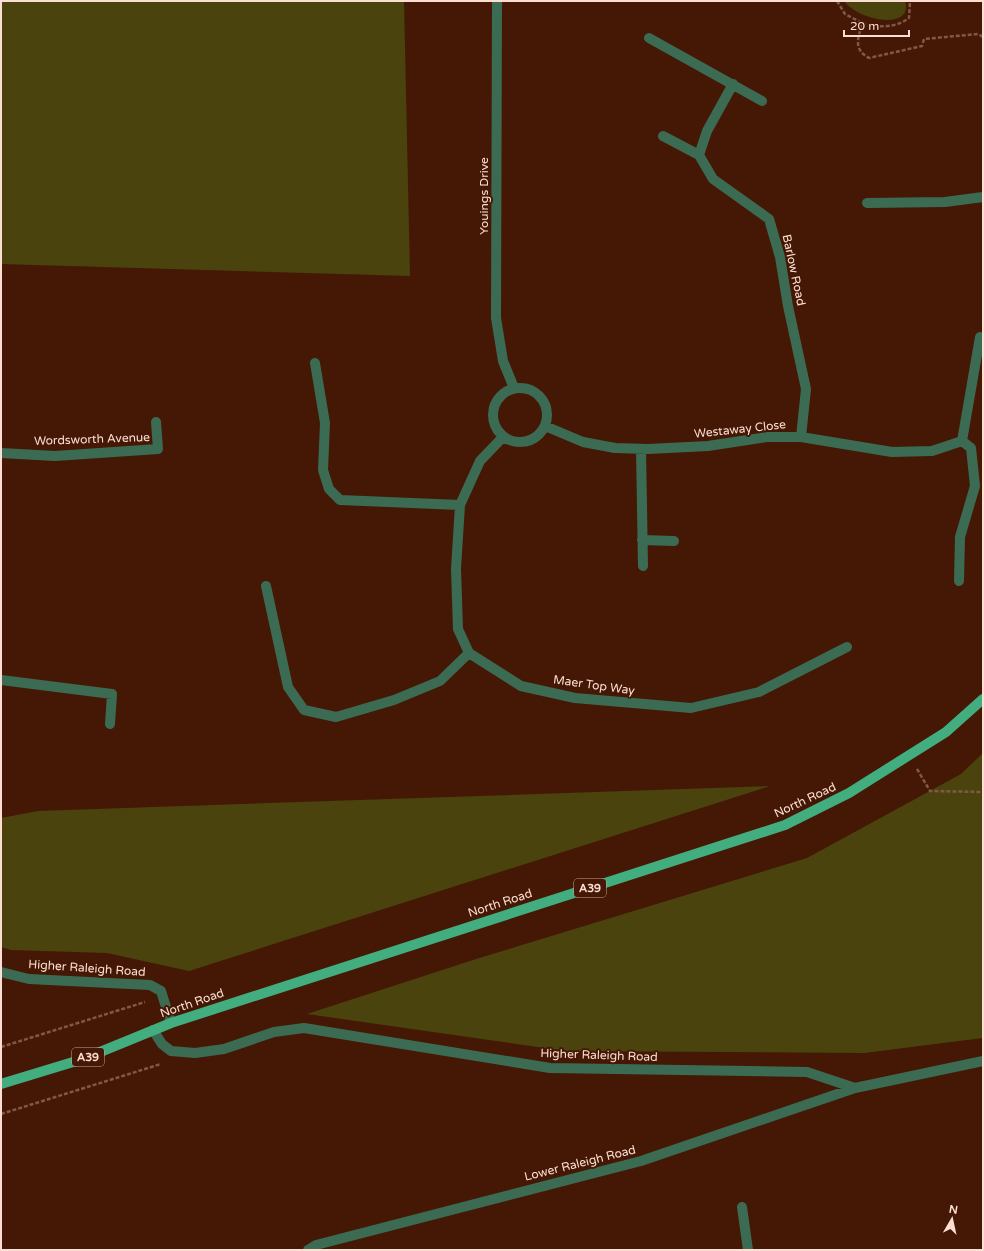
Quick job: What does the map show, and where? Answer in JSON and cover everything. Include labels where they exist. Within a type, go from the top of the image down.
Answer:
[{"type":"main road","name":"North Road","points":[[1,1084],[83,1059],[171,1023],[785,825],[849,793],[946,732],[983,699]]},
{"type":"street","name":"Youings Drive","points":[[497,1],[496,318],[503,361],[514,388]]},
{"type":"street","points":[[649,38],[762,101]]},
{"type":"street","points":[[663,136],[699,155],[707,131],[733,84]]},
{"type":"street","name":"Barlow Road","points":[[699,155],[713,179],[769,219],[780,258],[788,306],[806,389],[801,437]]},
{"type":"street","points":[[867,203],[945,202],[983,197]]},
{"type":"street","points":[[959,581],[960,537],[975,486],[971,448],[962,441],[980,337]]},
{"type":"street","points":[[315,363],[325,424],[322,470],[329,488],[340,500],[460,505]]},
{"type":"street","points":[[524,387],[534,391],[541,397],[548,414],[545,426],[535,438],[523,442],[512,442],[502,438],[492,419],[493,408],[501,394],[514,388],[524,387]]},
{"type":"street","name":"Wordsworth Avenue","points":[[1,453],[55,456],[158,449],[156,422]]},
{"type":"street","name":"Westaway Close","points":[[545,426],[582,442],[615,448],[641,449],[708,446],[767,437],[801,437],[892,452],[932,451],[962,441]]},
{"type":"street","points":[[266,586],[288,687],[304,710],[336,717],[394,700],[440,681],[469,654],[458,629],[456,569],[460,505],[480,461],[502,438]]},
{"type":"street","points":[[641,449],[643,566]]},
{"type":"street","points":[[642,540],[674,541]]},
{"type":"street","name":"Maer Top Way","points":[[469,654],[521,686],[575,698],[691,708],[759,692],[848,647]]},
{"type":"street","points":[[1,680],[112,694],[110,724]]},
{"type":"street","name":"Higher Raleigh Road","points":[[1,972],[29,979],[150,985],[161,991],[163,996]]},
{"type":"street","points":[[163,996],[171,1023]]},
{"type":"street","name":"Higher Raleigh Road","points":[[153,1030],[162,1044],[171,1051],[195,1054],[224,1049],[274,1032],[304,1028],[550,1068],[807,1072],[855,1088]]},
{"type":"street","points":[[855,1088],[983,1061]]},
{"type":"street","name":"Lower Raleigh Road","points":[[308,1250],[316,1244],[641,1161],[855,1088]]},
{"type":"street","points":[[742,1207],[748,1250]]},
{"type":"path","points":[[837,1],[845,14],[862,23],[874,27],[901,24],[909,18],[910,1]]},
{"type":"path","points":[[862,23],[857,46],[861,53],[869,58],[922,46],[924,39],[978,34],[983,36]]},
{"type":"path","points":[[909,755],[930,790],[983,792]]},
{"type":"path","points":[[1,1047],[163,996]]},
{"type":"path","points":[[1,1114],[165,1063]]},
{"type":"shaded area","points":[[1,1],[404,1],[410,276],[1,264]]},
{"type":"shaded area","points":[[844,1],[905,1],[906,10],[901,16],[883,20],[861,14],[851,8]]},
{"type":"shaded area","points":[[983,753],[983,1038],[864,1053],[565,1051],[307,1014],[473,960],[807,858],[961,774]]},
{"type":"shaded area","points":[[770,786],[189,971],[107,953],[11,950],[1,947],[1,818],[38,811]]}]
